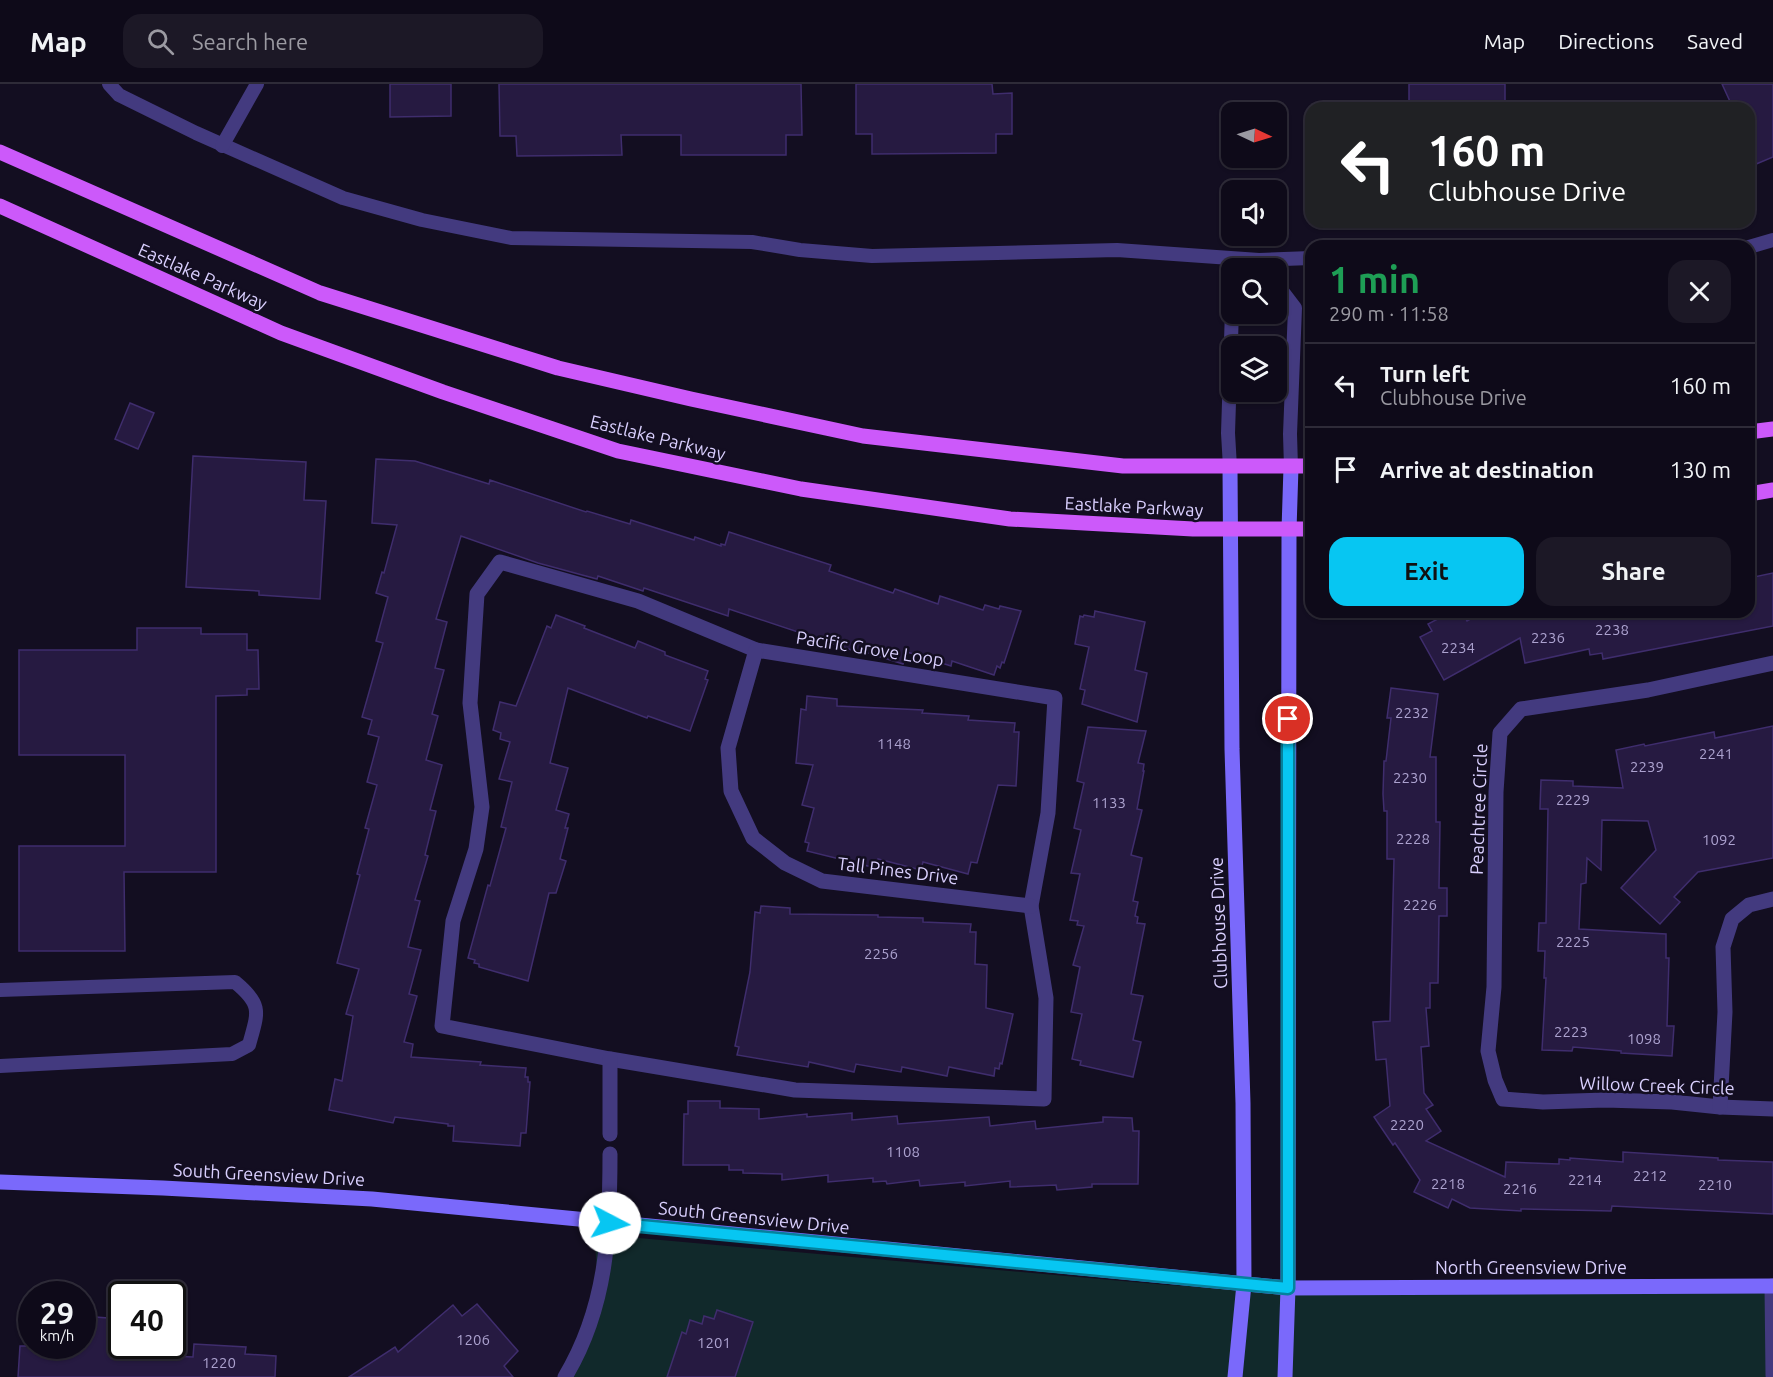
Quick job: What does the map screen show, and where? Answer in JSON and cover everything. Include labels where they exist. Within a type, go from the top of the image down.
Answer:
[{"type":"main road","name":"Eastlake Parkway","points":[[0,152],[320,293],[558,368],[863,436],[1123,466],[1230,468],[1305,466]]},
{"type":"main road","name":"Eastlake Parkway","points":[[0,206],[281,333],[442,393],[618,451],[801,489],[1010,519],[1193,529],[1305,529]]},
{"type":"main road","points":[[1755,431],[1773,429]]},
{"type":"main road","points":[[1755,493],[1773,490]]},
{"type":"street","points":[[1285,1377],[1288,1288],[1288,530],[1291,467]]},
{"type":"street","name":"Clubhouse Drive","points":[[1230,468],[1232,749],[1243,1103],[1244,1284],[1234,1377]]},
{"type":"street","name":"Pacific Grove Loop","points":[[500,562],[638,601],[756,650],[1055,698],[1048,813],[1031,906],[1046,998],[1044,1099],[795,1090],[610,1059],[442,1026],[453,921],[476,849],[482,807],[470,703],[477,594],[500,562]]},
{"type":"street","name":"Tall Pines Drive","points":[[756,650],[728,748],[731,791],[753,838],[785,863],[822,881],[1031,906]]},
{"type":"street","name":"Peachtree Circle","points":[[1503,1099],[1495,1080],[1488,1051],[1494,987],[1496,792],[1500,733],[1521,710],[1648,690],[1773,663]]},
{"type":"street","points":[[1720,1107],[1725,1012],[1723,947],[1732,919],[1749,905],[1773,899]]},
{"type":"street","points":[[610,1059],[610,1134]]},
{"type":"street","name":"Willow Creek Circle","points":[[1503,1099],[1543,1102],[1660,1101],[1773,1109]]},
{"type":"street","points":[[565,1377],[585,1340],[598,1301],[610,1223],[610,1154]]},
{"type":"street","name":"South Greensview Drive","points":[[0,1182],[151,1187],[372,1199],[1288,1288]]},
{"type":"street","points":[[1772,1286],[1773,1376]]},
{"type":"street","name":"North Greensview Drive","points":[[1288,1288],[1772,1286]]},
{"type":"lane","points":[[109,84],[119,95],[222,146],[343,198],[422,220],[511,238],[752,242],[800,250],[872,255],[1117,250],[1221,262]]},
{"type":"lane","points":[[222,146],[256,84]]},
{"type":"lane","points":[[1755,245],[1773,240]]},
{"type":"lane","points":[[1287,262],[1305,259]]},
{"type":"lane","points":[[1287,297],[1295,308],[1290,434],[1291,467]]},
{"type":"lane","points":[[1230,468],[1228,434],[1232,324]]},
{"type":"lane","points":[[0,990],[235,982],[252,996],[257,1017],[249,1045],[232,1054],[0,1066]]},
{"type":"green space","points":[[594,1234],[1167,1285],[1251,1289],[1772,1282],[1773,1377],[568,1377],[598,1280]]},
{"type":"building","points":[[390,84],[451,84],[451,116],[390,117]]},
{"type":"building","points":[[499,84],[801,84],[802,135],[786,135],[786,155],[681,155],[681,135],[621,135],[622,155],[517,156],[516,136],[500,136]]},
{"type":"building","points":[[856,84],[992,84],[993,94],[1012,93],[1012,134],[996,134],[996,153],[872,154],[872,134],[856,134]]},
{"type":"building","points":[[1409,84],[1505,84],[1505,102],[1409,102]]},
{"type":"building","points":[[1722,84],[1773,84],[1773,157],[1755,164],[1755,102],[1730,102]]},
{"type":"building","points":[[130,403],[154,413],[138,449],[115,439]]},
{"type":"building","points":[[193,456],[306,462],[304,500],[326,501],[320,599],[259,595],[259,591],[186,587]]},
{"type":"building","points":[[376,459],[415,461],[489,484],[490,480],[586,512],[630,524],[631,520],[721,546],[721,544],[725,545],[729,532],[831,565],[829,571],[893,593],[895,589],[938,604],[940,596],[983,610],[985,605],[1021,611],[1004,663],[1002,662],[1000,668],[997,666],[994,675],[952,661],[951,666],[907,652],[903,664],[859,650],[858,652],[729,609],[728,616],[644,588],[643,591],[598,576],[597,579],[538,563],[461,536],[436,619],[447,622],[435,668],[444,670],[432,714],[438,716],[426,760],[442,765],[430,810],[436,811],[425,855],[428,856],[415,900],[420,901],[408,947],[421,950],[409,994],[417,996],[404,1042],[413,1044],[411,1057],[526,1068],[525,1077],[528,1077],[528,1082],[530,1082],[526,1133],[521,1133],[520,1146],[453,1141],[454,1126],[448,1126],[448,1124],[395,1117],[393,1123],[329,1110],[335,1079],[342,1081],[353,1016],[346,1014],[359,969],[337,963],[360,875],[357,874],[369,829],[365,828],[377,785],[367,782],[379,737],[368,734],[372,720],[362,717],[383,643],[376,641],[388,597],[376,593],[397,525],[372,523]]},
{"type":"building","points":[[1773,573],[1773,626],[1603,659],[1602,653],[1590,655],[1589,649],[1525,663],[1520,638],[1444,680],[1420,637],[1432,631],[1428,624],[1440,618],[1465,618],[1467,621],[1472,618],[1755,618],[1755,577]]},
{"type":"building","points":[[1095,611],[1145,622],[1135,670],[1147,673],[1137,722],[1082,704],[1085,690],[1080,689],[1089,647],[1075,644],[1080,616],[1094,617]]},
{"type":"building","points":[[556,615],[635,648],[638,641],[665,652],[665,655],[708,671],[705,679],[708,680],[690,731],[648,716],[647,718],[568,688],[550,763],[568,768],[556,810],[569,814],[560,859],[566,861],[556,893],[549,893],[528,981],[479,967],[479,964],[474,963],[475,960],[468,958],[506,828],[501,827],[512,782],[499,779],[510,742],[500,739],[501,733],[493,730],[500,702],[516,706],[547,626],[551,628]]},
{"type":"building","points":[[137,628],[201,628],[201,634],[247,634],[247,650],[258,650],[259,689],[247,689],[247,695],[216,696],[216,872],[124,872],[125,951],[19,951],[19,846],[125,846],[125,755],[19,755],[19,650],[137,650]]},
{"type":"building","points":[[1391,688],[1438,694],[1430,757],[1436,757],[1436,822],[1440,822],[1439,888],[1447,888],[1447,916],[1439,916],[1438,983],[1430,983],[1430,1008],[1426,1008],[1429,1046],[1421,1047],[1424,1093],[1433,1105],[1426,1109],[1441,1131],[1426,1141],[1505,1177],[1506,1162],[1559,1164],[1559,1159],[1570,1160],[1570,1158],[1623,1162],[1623,1152],[1773,1162],[1773,1214],[1612,1206],[1611,1211],[1521,1209],[1521,1211],[1470,1208],[1452,1199],[1448,1208],[1414,1192],[1420,1180],[1374,1117],[1390,1106],[1386,1059],[1376,1060],[1373,1022],[1390,1021],[1394,859],[1387,859],[1387,811],[1384,811],[1383,794],[1384,761],[1386,761],[1391,718],[1387,718]]},
{"type":"building","points":[[807,696],[837,699],[837,706],[923,710],[922,713],[969,716],[968,720],[1015,723],[1014,732],[1019,732],[1016,786],[998,785],[977,863],[971,862],[968,874],[923,862],[921,870],[878,859],[876,868],[807,851],[809,843],[805,842],[814,808],[802,805],[813,765],[796,763],[801,709],[806,710]]},
{"type":"building","points":[[1773,726],[1773,858],[1698,872],[1674,897],[1680,902],[1660,924],[1621,888],[1656,850],[1648,821],[1602,820],[1601,870],[1587,858],[1586,883],[1581,884],[1579,929],[1666,934],[1666,958],[1669,958],[1667,1026],[1674,1026],[1672,1056],[1573,1047],[1572,1051],[1542,1050],[1546,978],[1544,978],[1545,951],[1538,951],[1539,923],[1546,923],[1548,809],[1540,809],[1541,780],[1573,781],[1573,786],[1623,788],[1616,750],[1714,732],[1715,738]]},
{"type":"building","points":[[1088,727],[1146,731],[1138,763],[1144,764],[1137,809],[1142,810],[1131,855],[1142,858],[1133,901],[1138,902],[1135,916],[1138,917],[1137,923],[1145,924],[1131,994],[1143,996],[1133,1040],[1141,1042],[1133,1077],[1080,1065],[1081,1061],[1072,1059],[1082,1014],[1071,1012],[1080,967],[1073,965],[1084,926],[1077,925],[1078,921],[1070,920],[1080,874],[1071,873],[1081,830],[1074,828],[1084,783],[1077,781]]},
{"type":"building","points":[[761,906],[790,908],[790,914],[878,915],[878,917],[923,918],[923,922],[971,924],[970,932],[976,932],[975,964],[987,965],[986,1008],[1013,1014],[999,1069],[995,1068],[994,1076],[949,1067],[947,1076],[902,1067],[901,1072],[856,1064],[854,1072],[809,1062],[808,1067],[737,1055],[739,1047],[735,1046],[750,972],[755,912],[760,913]]},
{"type":"building","points":[[688,1101],[720,1101],[720,1108],[759,1109],[759,1119],[807,1114],[807,1117],[852,1113],[852,1120],[897,1116],[898,1124],[989,1117],[990,1126],[1035,1121],[1036,1129],[1103,1122],[1103,1117],[1132,1118],[1133,1131],[1139,1131],[1138,1184],[1092,1184],[1092,1187],[1057,1190],[1056,1185],[1010,1187],[1010,1181],[965,1186],[965,1182],[920,1186],[919,1180],[887,1184],[886,1181],[873,1182],[873,1178],[828,1182],[828,1175],[782,1180],[782,1174],[743,1173],[743,1170],[729,1170],[729,1165],[683,1165],[684,1114],[688,1114]]},
{"type":"building","points":[[477,1304],[518,1351],[504,1366],[513,1377],[349,1377],[395,1347],[398,1352],[453,1305],[462,1316]]},
{"type":"building","points":[[717,1310],[753,1322],[735,1377],[667,1377],[682,1332],[686,1334],[690,1320],[702,1324],[704,1316],[714,1319]]},
{"type":"building","points":[[96,1317],[108,1318],[108,1359],[186,1359],[186,1357],[193,1357],[194,1344],[246,1347],[245,1354],[276,1356],[275,1377],[18,1377],[19,1359],[96,1359]]},
{"type":"route","points":[[610,1223],[1288,1288],[1288,719]]}]
